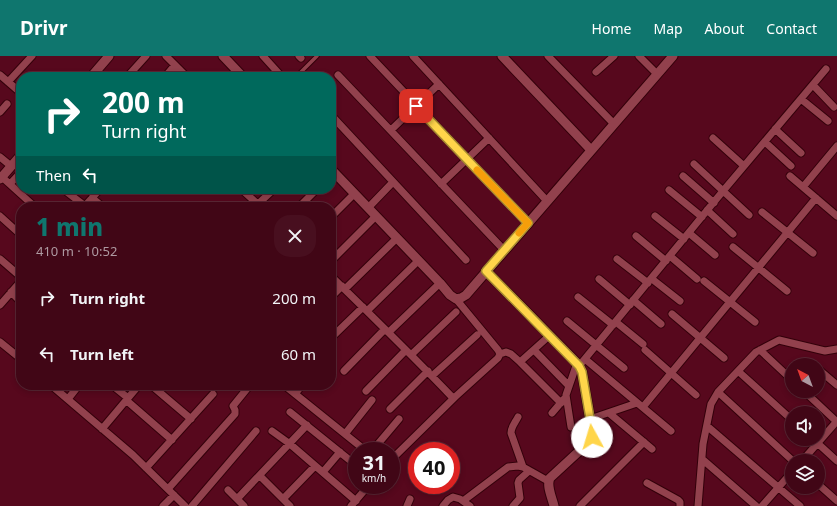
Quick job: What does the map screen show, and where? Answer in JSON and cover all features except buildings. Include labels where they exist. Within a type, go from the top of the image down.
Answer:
[{"type":"street","points":[[17,72],[32,56]]},
{"type":"street","points":[[95,72],[109,56]]},
{"type":"street","points":[[132,72],[146,56]]},
{"type":"street","points":[[166,56],[182,72]]},
{"type":"street","points":[[223,56],[238,72]]},
{"type":"street","points":[[263,56],[277,72]]},
{"type":"street","points":[[370,56],[528,223]]},
{"type":"street","points":[[413,56],[547,201]]},
{"type":"street","points":[[502,56],[591,150]]},
{"type":"street","points":[[548,56],[614,124]]},
{"type":"street","points":[[596,72],[614,56]]},
{"type":"street","points":[[640,56],[657,74]]},
{"type":"street","points":[[456,299],[466,295],[673,56]]},
{"type":"street","points":[[169,72],[175,65]]},
{"type":"street","points":[[552,413],[566,396],[580,362],[615,324],[714,202],[826,69]]},
{"type":"street","points":[[8,82],[16,73]]},
{"type":"street","points":[[0,75],[16,89]]},
{"type":"street","points":[[338,75],[504,250]]},
{"type":"street","points":[[391,130],[439,84]]},
{"type":"street","points":[[813,85],[834,106]]},
{"type":"street","points":[[801,99],[828,121]]},
{"type":"street","points":[[0,112],[8,104]]},
{"type":"street","points":[[336,121],[466,260]]},
{"type":"street","points":[[775,129],[801,153]]},
{"type":"street","points":[[441,184],[489,138]]},
{"type":"street","points":[[713,138],[744,166]]},
{"type":"street","points":[[765,142],[791,166]]},
{"type":"street","points":[[803,187],[837,146]]},
{"type":"street","points":[[0,157],[11,166]]},
{"type":"street","points":[[16,160],[1,178],[16,190]]},
{"type":"street","points":[[694,164],[749,214]]},
{"type":"street","points":[[336,176],[376,216],[450,295],[456,299],[500,354]]},
{"type":"street","points":[[683,176],[714,202]]},
{"type":"street","points":[[790,176],[837,216]]},
{"type":"street","points":[[10,184],[16,177]]},
{"type":"street","points":[[368,208],[393,182]]},
{"type":"street","points":[[669,190],[702,217]]},
{"type":"street","points":[[21,194],[30,202]]},
{"type":"street","points":[[69,194],[79,202]]},
{"type":"street","points":[[89,202],[96,194]]},
{"type":"street","points":[[247,194],[256,202]]},
{"type":"street","points":[[260,202],[269,194]]},
{"type":"street","points":[[304,202],[312,194]]},
{"type":"street","points":[[336,212],[354,194]]},
{"type":"street","points":[[92,198],[96,202]]},
{"type":"street","points":[[590,419],[640,405],[671,373],[816,198]]},
{"type":"street","points":[[826,207],[837,207]]},
{"type":"street","points":[[708,210],[734,234]]},
{"type":"street","points":[[762,212],[813,253]]},
{"type":"street","points":[[0,216],[16,230]]},
{"type":"street","points":[[336,256],[376,216]]},
{"type":"street","points":[[655,216],[684,239]]},
{"type":"street","points":[[689,233],[715,255]]},
{"type":"street","points":[[636,236],[700,280],[755,322]]},
{"type":"street","points":[[336,294],[344,288],[397,238]]},
{"type":"street","points":[[733,247],[787,291]]},
{"type":"street","points":[[0,259],[16,272]]},
{"type":"street","points":[[616,259],[680,301]]},
{"type":"street","points":[[336,334],[418,261]]},
{"type":"street","points":[[486,271],[549,336],[580,362],[640,405],[671,431]]},
{"type":"street","points":[[599,279],[661,324]]},
{"type":"street","points":[[336,281],[409,352],[453,398]]},
{"type":"street","points":[[344,371],[440,283]]},
{"type":"street","points":[[1,303],[16,286]]},
{"type":"street","points":[[11,292],[16,297]]},
{"type":"street","points":[[578,297],[644,347],[696,395]]},
{"type":"street","points":[[366,391],[456,312]]},
{"type":"street","points":[[672,314],[724,358]]},
{"type":"street","points":[[568,321],[624,368]]},
{"type":"street","points":[[390,409],[477,335]]},
{"type":"street","points":[[520,362],[549,336]]},
{"type":"street","points":[[704,506],[698,503],[703,444],[711,404],[718,392],[756,352],[779,340],[825,350],[837,349]]},
{"type":"street","points":[[0,342],[16,355]]},
{"type":"street","points":[[534,350],[569,386]]},
{"type":"street","points":[[760,350],[785,373]]},
{"type":"street","points":[[400,451],[453,398],[498,358],[500,354],[506,352],[520,362],[561,403]]},
{"type":"street","points":[[548,482],[550,478],[589,442],[592,437],[580,362]]},
{"type":"street","points":[[738,371],[785,414]]},
{"type":"street","points":[[825,375],[837,385]]},
{"type":"street","points":[[57,390],[132,455],[185,506]]},
{"type":"street","points":[[68,399],[76,390]]},
{"type":"street","points":[[117,390],[172,440]]},
{"type":"street","points":[[102,429],[135,390]]},
{"type":"street","points":[[157,390],[191,419]]},
{"type":"street","points":[[168,489],[235,414],[233,406],[246,390]]},
{"type":"street","points":[[290,390],[355,442]]},
{"type":"street","points":[[295,394],[298,390]]},
{"type":"street","points":[[718,392],[785,454]]},
{"type":"street","points":[[146,468],[213,394]]},
{"type":"street","points":[[566,396],[571,427]]},
{"type":"street","points":[[811,398],[837,422],[825,432]]},
{"type":"street","points":[[345,434],[372,400]]},
{"type":"street","points":[[290,412],[348,459]]},
{"type":"street","points":[[609,413],[652,449]]},
{"type":"street","points":[[518,417],[512,427],[511,434],[526,469]]},
{"type":"street","points":[[380,442],[399,419]]},
{"type":"street","points":[[237,499],[307,425]]},
{"type":"street","points":[[707,426],[800,506]]},
{"type":"street","points":[[192,506],[256,431]]},
{"type":"street","points":[[272,431],[323,472],[354,503],[362,494]]},
{"type":"street","points":[[580,506],[644,442]]},
{"type":"street","points":[[820,446],[837,461]]},
{"type":"street","points":[[323,472],[340,452]]},
{"type":"street","points":[[702,459],[756,506]]},
{"type":"street","points":[[283,499],[316,466]]},
{"type":"street","points":[[463,501],[508,467],[518,466],[548,482],[554,506]]},
{"type":"street","points":[[513,506],[520,498],[517,485],[526,469]]},
{"type":"street","points":[[260,476],[290,506]]},
{"type":"street","points":[[762,506],[785,480]]},
{"type":"street","points":[[647,484],[678,500],[680,502],[680,506]]},
{"type":"street","points":[[228,490],[244,506]]},
{"type":"street","points":[[825,490],[837,501]]},
{"type":"street","points":[[163,506],[174,495]]},
{"type":"street","points":[[443,506],[453,497],[456,497],[470,506]]},
{"type":"street","points":[[407,506],[410,499]]},
{"type":"lane","points":[[301,72],[317,56]]},
{"type":"slow traffic","points":[[477,170],[528,223],[519,233]]},
{"type":"route","points":[[416,106],[528,223],[486,271],[579,366],[582,372],[592,437]]}]
